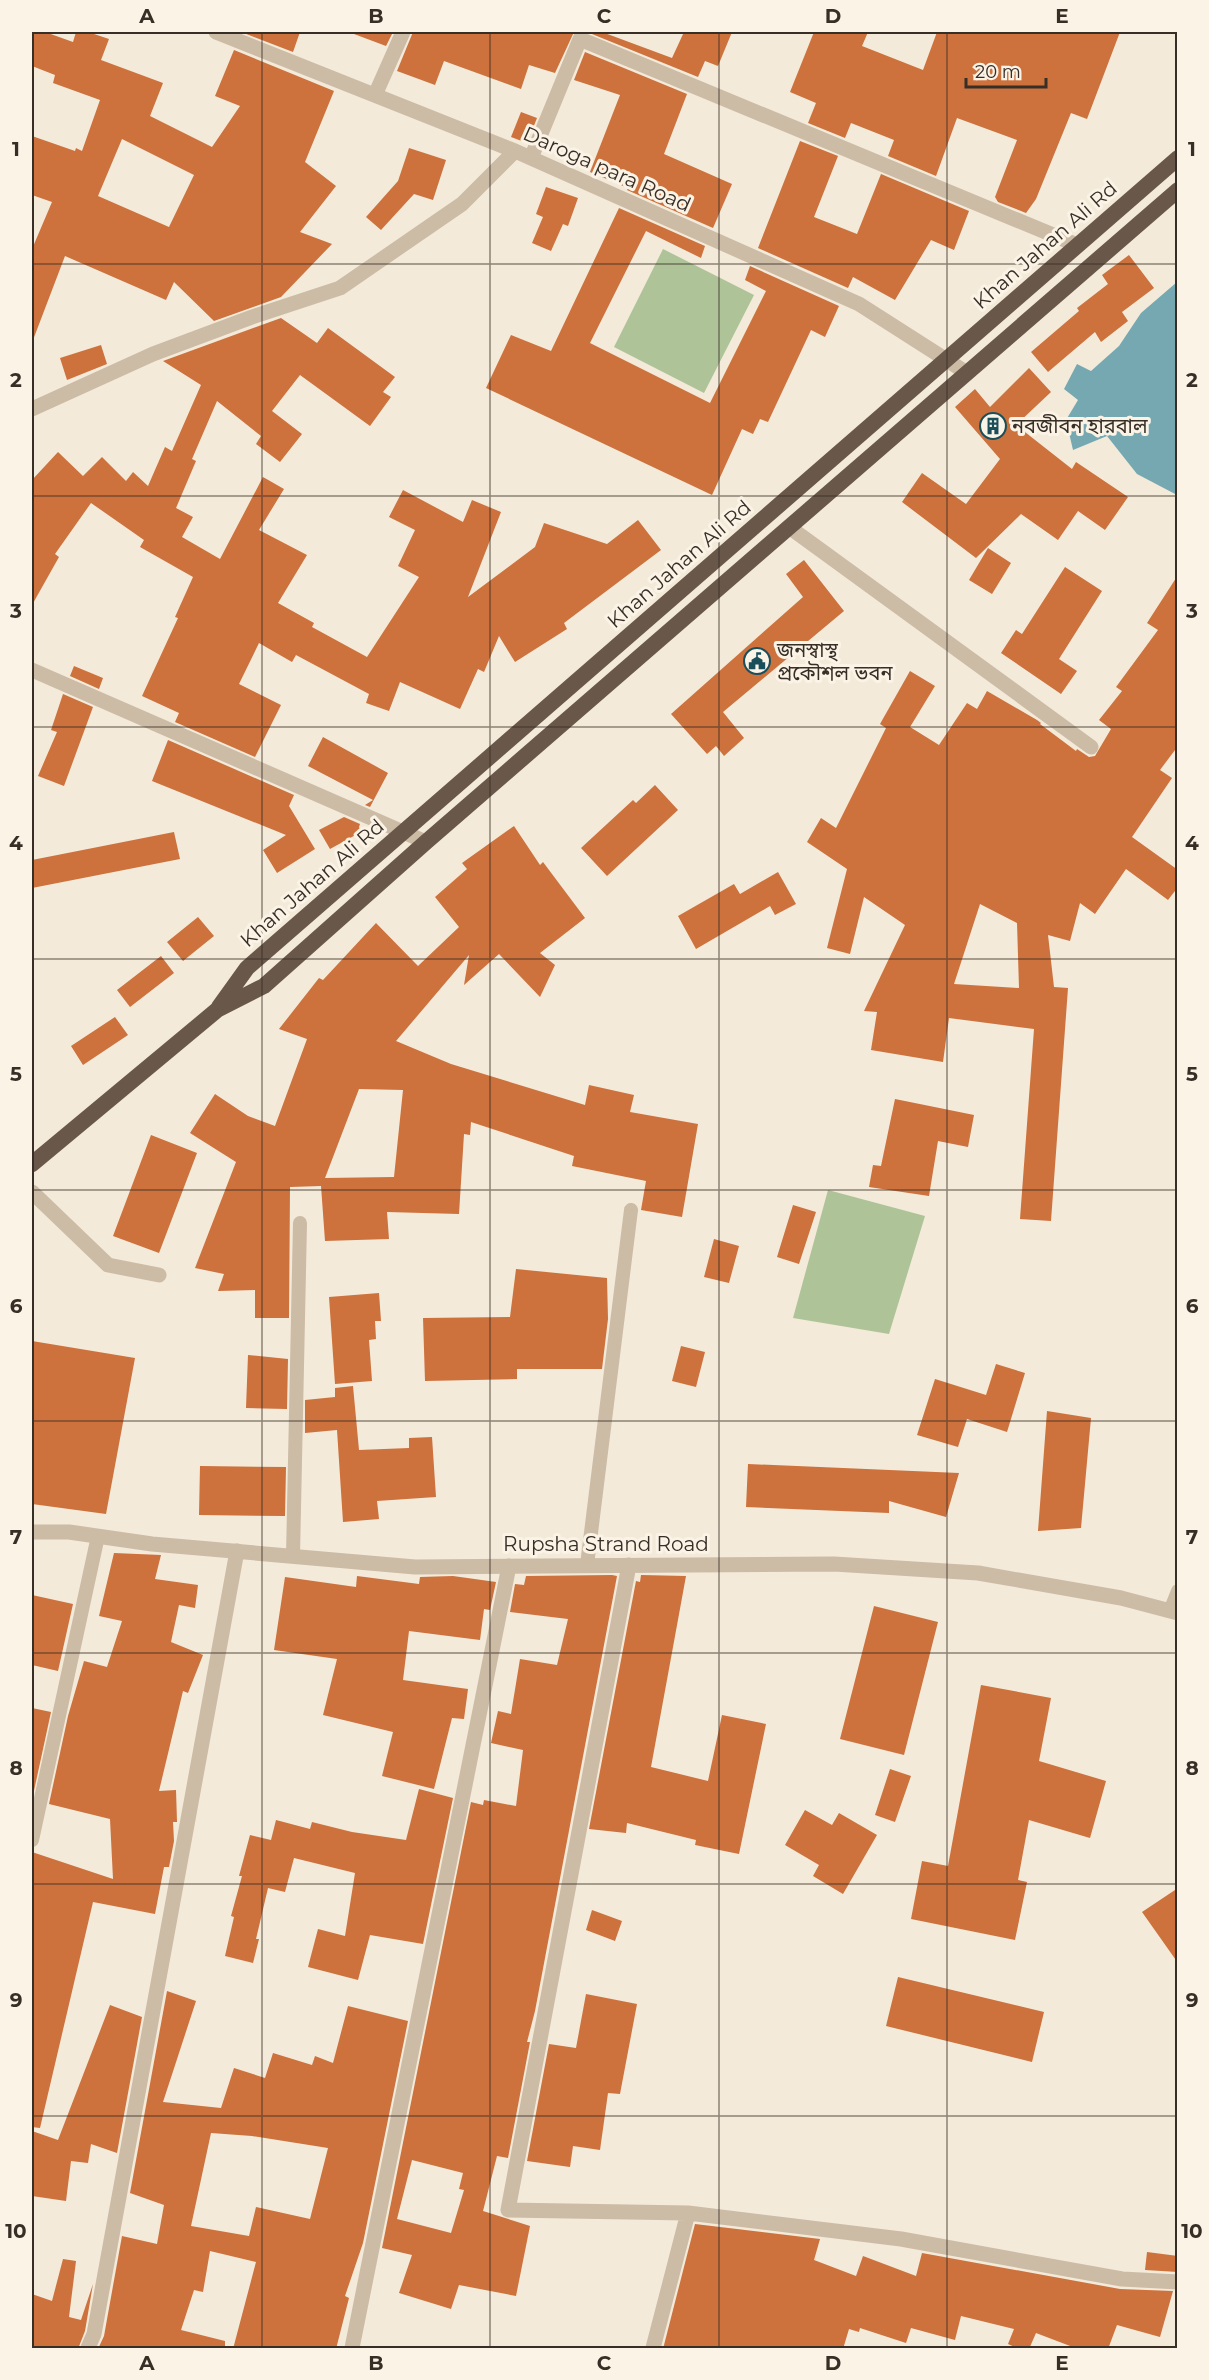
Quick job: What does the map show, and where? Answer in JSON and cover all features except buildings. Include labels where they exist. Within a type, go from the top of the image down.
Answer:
[{"type":"highway","name":"Khan Jahan Ali Rd","points":[[217,1010],[247,968],[1178,158]]},
{"type":"highway","name":"Khan Jahan Ali Rd","points":[[32,1164],[217,1010],[264,986],[426,842],[1178,190]]},
{"type":"street","name":"Daroga para Road","points":[[216,32],[515,151],[859,304],[967,373]]},
{"type":"street","points":[[375,95],[403,32]]},
{"type":"street","points":[[531,158],[580,39],[1077,245]]},
{"type":"street","points":[[32,409],[153,354],[252,317],[340,288],[462,204],[515,151]]},
{"type":"street","points":[[789,527],[1090,747]]},
{"type":"street","points":[[32,670],[426,842]]},
{"type":"street","points":[[32,1192],[108,1265],[159,1275]]},
{"type":"street","name":"Rupsha Strand Road","points":[[32,1532],[69,1532],[152,1544],[415,1567],[834,1564],[978,1573],[1121,1598],[1174,1612]]},
{"type":"street","points":[[88,2349],[94,2334],[237,1551]]},
{"type":"street","points":[[629,1565],[508,2210],[688,2213],[901,2239],[1122,2279],[1178,2282]]},
{"type":"street","points":[[352,2349],[509,1566]]},
{"type":"street","points":[[653,2349],[688,2213]]},
{"type":"lane","points":[[587,1566],[631,1210]]},
{"type":"lane","points":[[293,1556],[300,1224]]},
{"type":"lane","points":[[32,1840],[98,1536]]},
{"type":"lane","points":[[1174,1612],[1178,1592]]},
{"type":"green space","points":[[663,249],[754,295],[704,393],[614,347]]},
{"type":"green space","points":[[828,1190],[925,1216],[889,1334],[793,1318]]},
{"type":"water","points":[[1177,282],[1177,495],[1137,474],[1107,436],[1073,450],[1066,420],[1078,400],[1064,389],[1077,364],[1091,371],[1119,346],[1141,313]]},
{"type":"place","name":"নবজীবন হারবাল","points":[[993,426]]},
{"type":"place","name":"জনস্বাস্থ প্রকৌশল ভবন","points":[[757,661]]}]
